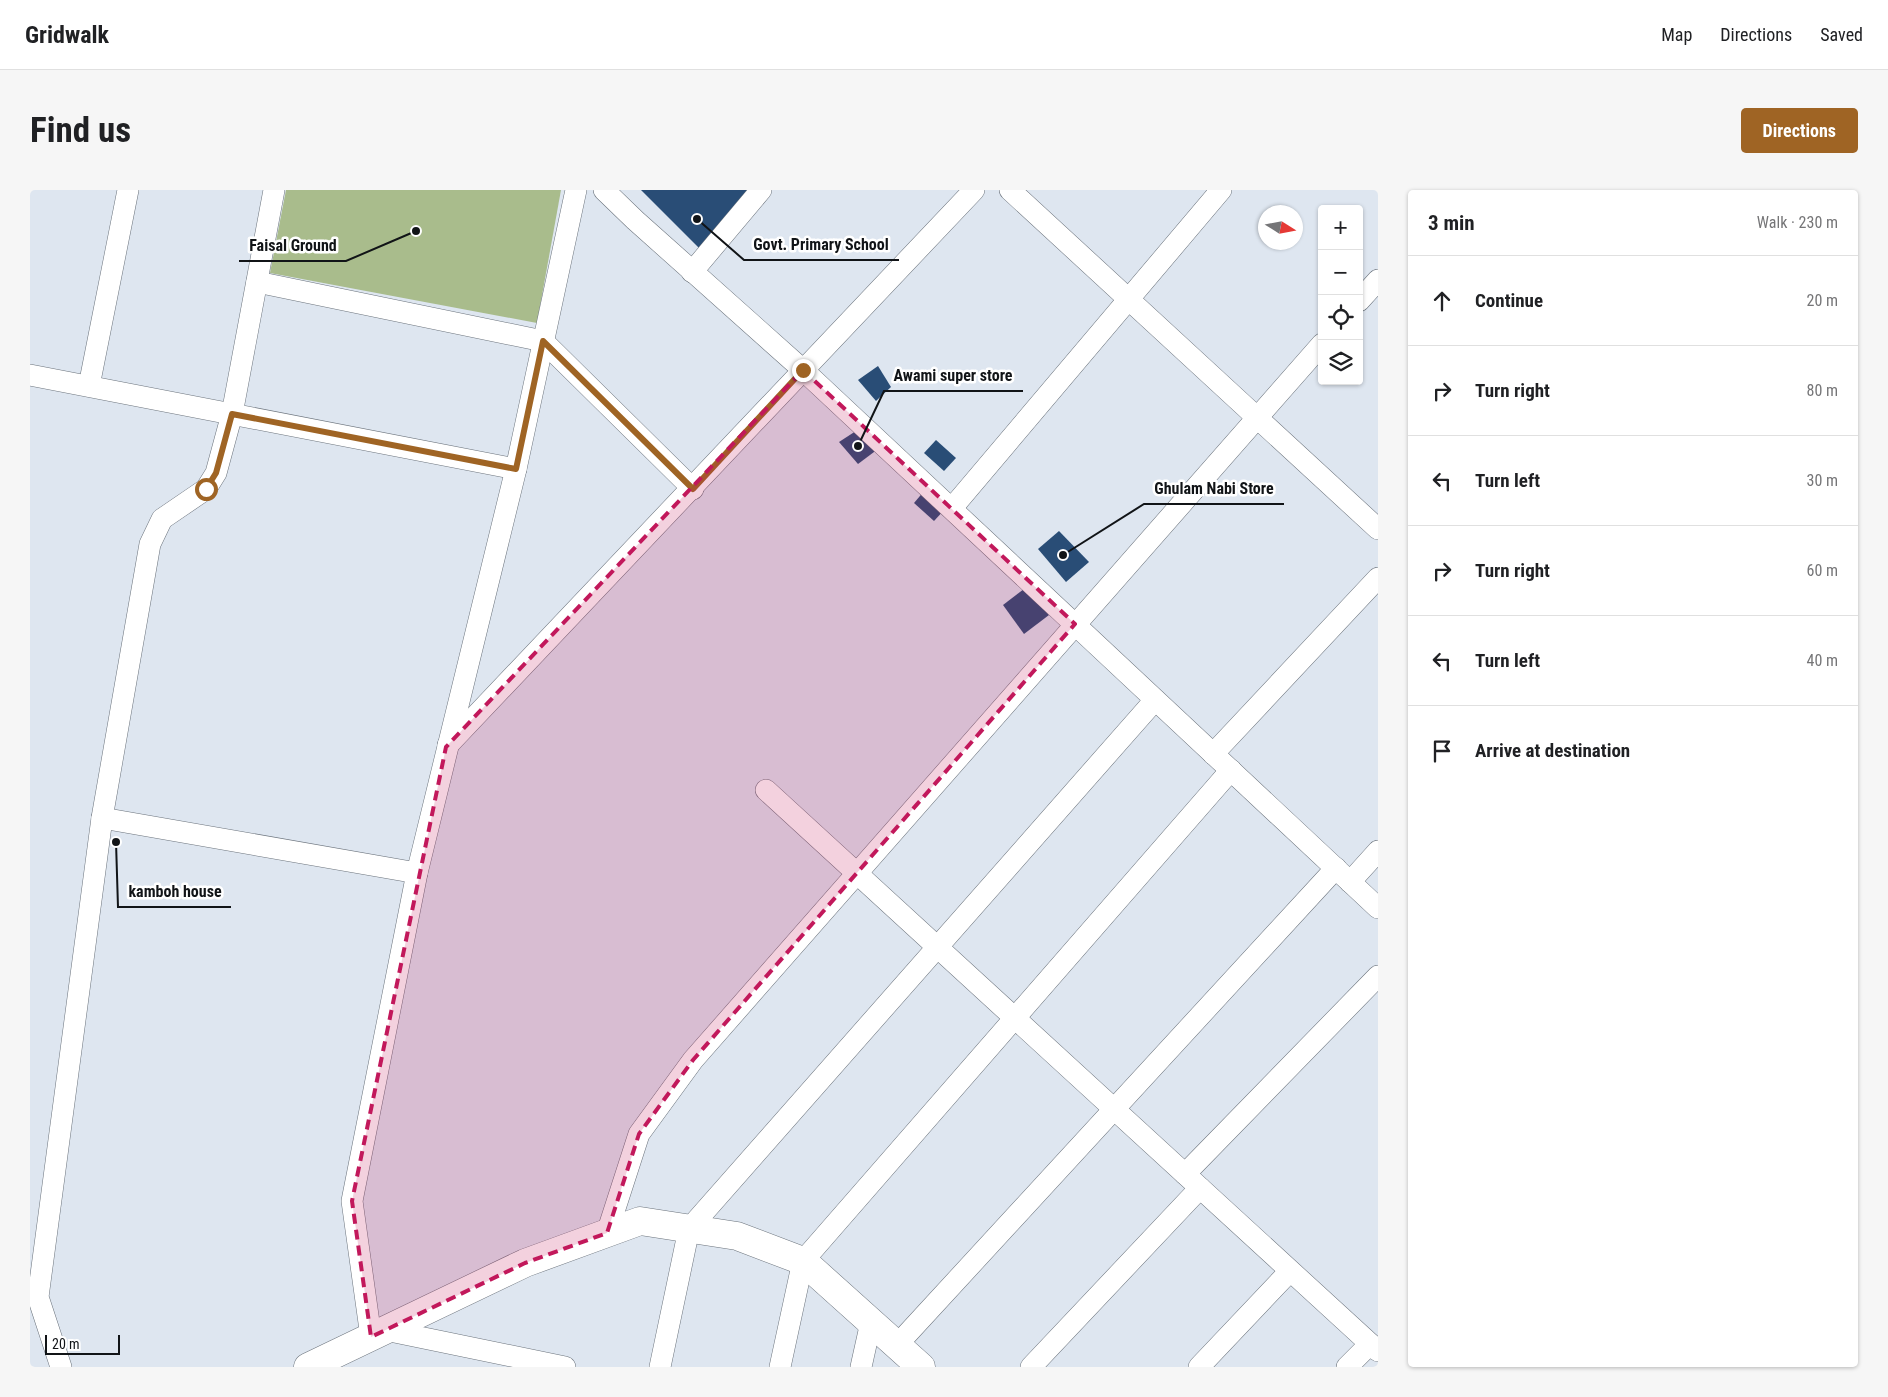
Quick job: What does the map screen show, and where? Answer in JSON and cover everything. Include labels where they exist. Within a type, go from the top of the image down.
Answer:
[{"type":"street","points":[[89,386],[128,190]]},
{"type":"street","points":[[61,1367],[34,1296],[102,818],[150,544],[162,519],[206,489],[216,473],[232,414],[274,190]]},
{"type":"street","points":[[378,1333],[352,1201],[417,873],[446,747],[516,469],[576,190]]},
{"type":"street","points":[[604,190],[952,508],[1378,908]]},
{"type":"street","points":[[692,272],[761,190]]},
{"type":"street","points":[[446,747],[693,489],[974,190]]},
{"type":"street","points":[[1010,190],[1378,529]]},
{"type":"street","points":[[952,508],[1221,190]]},
{"type":"street","points":[[1363,297],[1378,280]]},
{"type":"street","points":[[257,282],[543,341],[693,489]]},
{"type":"street","points":[[607,1233],[639,1134],[693,1060],[1318,348]]},
{"type":"street","points":[[30,375],[516,469]]},
{"type":"street","points":[[1213,754],[1378,578]]},
{"type":"street","points":[[660,1367],[689,1229],[1155,700]]},
{"type":"street","points":[[780,1367],[803,1261],[1231,770]]},
{"type":"street","points":[[766,790],[1374,1348],[1347,1367]]},
{"type":"street","points":[[102,818],[417,873]]},
{"type":"street","points":[[896,1345],[1114,1109],[1343,875],[1378,851]]},
{"type":"street","points":[[1031,1367],[1192,1181],[1378,976]]},
{"type":"street","points":[[308,1367],[525,1262],[640,1221],[737,1236],[803,1261],[921,1367]]},
{"type":"street","points":[[1199,1367],[1290,1271]]},
{"type":"street","points":[[861,1367],[871,1322]]},
{"type":"street","points":[[378,1333],[501,1361],[565,1367]]},
{"type":"highlighted area","points":[[803,370],[1075,624],[693,1060],[639,1134],[607,1233],[525,1263],[371,1337],[352,1201],[446,747]]},
{"type":"green space","points":[[286,190],[561,190],[537,323],[270,273]]},
{"type":"building","points":[[641,190],[748,190],[699,248]]},
{"type":"building","points":[[878,366],[891,387],[876,401],[858,380]]},
{"type":"building","points":[[859,429],[878,449],[858,464],[839,442]]},
{"type":"building","points":[[936,440],[956,458],[944,471],[924,453]]},
{"type":"building","points":[[925,490],[946,508],[934,521],[914,503]]},
{"type":"building","points":[[1059,531],[1089,562],[1066,582],[1038,549]]},
{"type":"building","points":[[1028,586],[1049,615],[1024,634],[1003,605]]},
{"type":"place","name":"Govt. Primary School","points":[[697,219]]},
{"type":"place","name":"Faisal Ground","points":[[416,231]]},
{"type":"place","name":"Awami super store","points":[[858,446]]},
{"type":"place","name":"Ghulam Nabi Store","points":[[1063,555]]},
{"type":"place","name":"kamboh house","points":[[116,842]]},
{"type":"route","points":[[206,489],[216,473],[232,414],[516,469],[543,341],[693,489],[803,370]]}]
